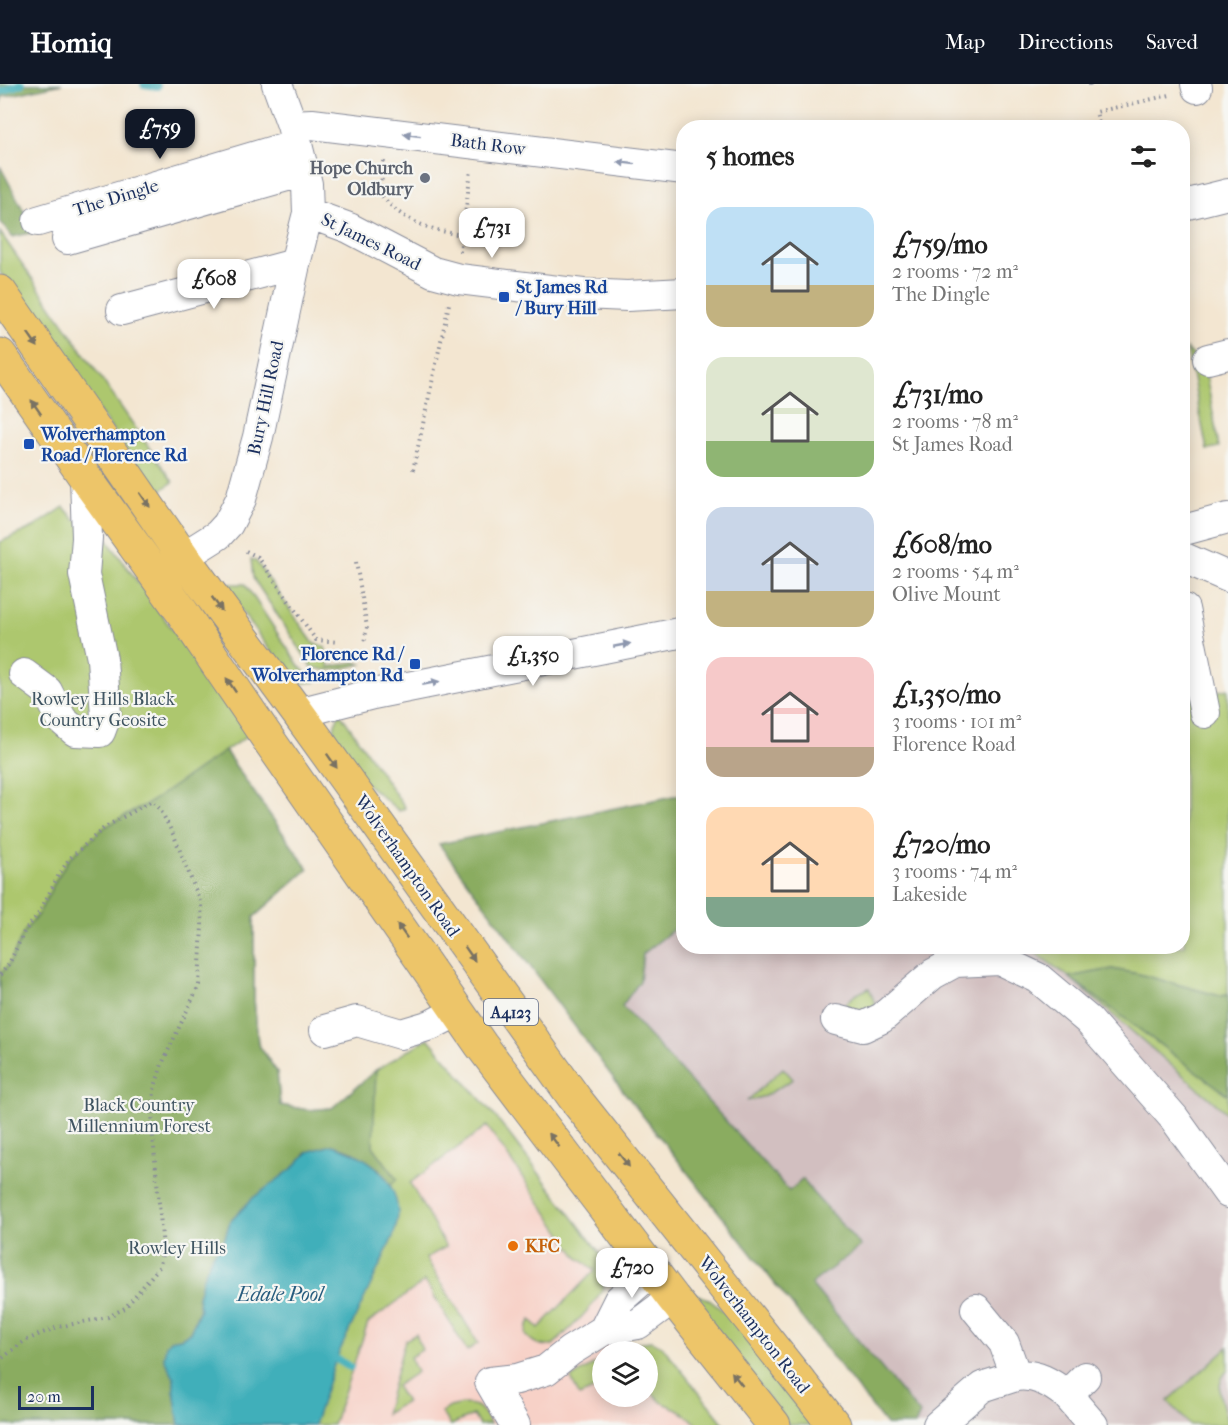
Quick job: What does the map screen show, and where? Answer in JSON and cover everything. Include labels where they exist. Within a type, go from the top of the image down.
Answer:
[{"type":"highway","name":"Wolverhampton Road","points":[[0,292],[183,556],[576,1100],[834,1425]]},
{"type":"highway","name":"A4123","points":[[0,355],[180,609],[481,1045],[666,1278],[774,1425]]},
{"type":"highway","points":[[155,575],[183,556]]},
{"type":"highway","points":[[264,733],[298,713]]},
{"type":"highway","points":[[576,1100],[592,1154],[670,1262],[666,1278]]},
{"type":"highway","points":[[666,1278],[682,1270],[707,1282],[736,1302]]},
{"type":"street","name":"Bury Hill Road","points":[[183,556],[218,535],[228,524],[241,500],[258,437],[308,213],[307,184],[298,147],[277,84]]},
{"type":"street","name":"Bath Row","points":[[298,147],[312,124],[676,168]]},
{"type":"street","name":"The Dingle","points":[[38,221],[298,147]]},
{"type":"street","points":[[67,239],[298,147]]},
{"type":"street","points":[[1190,203],[1228,194]]},
{"type":"street","name":"St James Road","points":[[308,213],[349,228],[433,272],[459,279],[583,294],[627,296],[676,293]]},
{"type":"street","points":[[122,310],[295,264]]},
{"type":"street","points":[[24,674],[47,691],[62,720],[75,731],[100,732],[106,716],[102,659],[84,574],[87,537],[85,477]]},
{"type":"street","points":[[1190,528],[1228,518]]},
{"type":"street","points":[[1190,561],[1228,577]]},
{"type":"street","points":[[298,713],[373,694],[676,634]]},
{"type":"street","points":[[1190,639],[1205,713]]},
{"type":"street","points":[[836,1020],[863,1027],[882,1018],[933,974],[955,962],[1000,960],[1038,978],[1088,1020],[1174,1118],[1228,1193]]},
{"type":"street","points":[[325,1030],[357,1021],[401,1034],[431,1025],[458,1011]]},
{"type":"street","points":[[514,1425],[490,1382],[517,1379],[546,1370],[604,1330],[619,1300],[666,1278]]},
{"type":"street","points":[[976,1309],[1004,1343],[1016,1376]]},
{"type":"street","points":[[938,1425],[981,1387],[1027,1374],[1049,1382],[1076,1386],[1093,1425]]},
{"type":"path","points":[[1098,120],[1096,112],[1197,86]]},
{"type":"path","points":[[385,154],[380,193],[386,201],[420,225],[432,230],[462,235],[474,142]]},
{"type":"path","points":[[413,470],[450,300]]},
{"type":"path","points":[[246,551],[258,556],[316,640],[339,642]]},
{"type":"path","points":[[356,562],[367,627],[364,643]]},
{"type":"path","points":[[0,975],[9,964],[24,932],[39,913],[69,859],[105,827],[152,801],[160,809],[175,838],[201,904],[202,925],[199,985],[162,1064],[152,1105],[163,1248],[160,1266],[125,1308],[108,1317],[58,1327],[40,1334],[23,1342],[0,1360]]},
{"type":"shaded area","points":[[676,898],[676,954],[1037,954],[1228,1095],[1228,1425],[894,1425],[558,1004]]},
{"type":"shaded area","points":[[499,1121],[600,1253],[607,1276],[599,1295],[615,1341],[592,1341],[592,1407],[658,1407],[658,1344],[662,1346],[725,1425],[333,1425],[368,1323],[426,1281],[373,1146]]},
{"type":"green space","points":[[0,84],[62,84],[2,97],[0,109]]},
{"type":"green space","points":[[0,166],[35,232],[12,237],[0,221]]},
{"type":"green space","points":[[0,232],[173,482],[157,493],[0,272]]},
{"type":"green space","points":[[1190,352],[1210,372],[1206,374],[1219,447],[1207,450],[1190,364]]},
{"type":"green space","name":"Rowley Hills","points":[[64,507],[75,520],[95,523],[249,735],[225,751],[308,869],[254,917],[254,999],[258,1044],[277,1072],[280,1105],[308,1110],[332,1108],[376,1070],[428,1038],[499,1121],[600,1253],[604,1262],[607,1276],[599,1295],[584,1314],[552,1346],[540,1345],[532,1341],[526,1335],[527,1326],[531,1320],[539,1328],[595,1270],[578,1258],[487,1126],[410,1183],[446,1247],[426,1258],[478,1343],[467,1351],[425,1281],[368,1323],[333,1425],[0,1425],[0,542],[34,527]]},
{"type":"green space","points":[[251,559],[256,561],[314,644],[325,647],[329,667],[355,662],[361,664],[330,670],[311,666],[253,578]]},
{"type":"green space","points":[[222,584],[245,584],[299,666],[315,682],[303,683],[289,677]]},
{"type":"green space","points":[[1228,689],[1228,995],[1220,996],[1112,969],[1069,977],[1037,954],[1190,954],[1190,697]]},
{"type":"green space","points":[[340,713],[405,808],[399,811],[355,774],[333,738],[335,724]]},
{"type":"green space","name":"Black Country Millennium Forest","points":[[225,751],[308,869],[254,917],[254,999],[258,1044],[277,1072],[280,1105],[308,1110],[332,1108],[376,1070],[373,1146],[397,1179],[390,1186],[379,1169],[350,1150],[332,1145],[307,1152],[293,1168],[253,1198],[230,1222],[225,1238],[211,1258],[198,1297],[200,1309],[190,1333],[170,1340],[164,1358],[174,1378],[179,1425],[0,1425],[0,975],[9,964],[24,932],[39,913],[69,859],[105,827],[152,801]]},
{"type":"green space","points":[[676,796],[676,927],[643,954],[640,981],[622,1006],[789,1191],[803,1179],[861,1246],[811,1284],[920,1414],[915,1425],[886,1425],[617,1083],[439,844]]},
{"type":"green space","points":[[1112,969],[1220,996],[1228,995],[1228,1095],[1069,977]]},
{"type":"green space","points":[[1069,977],[1228,1095],[1228,1114]]},
{"type":"green space","points":[[869,988],[876,1006],[855,1010],[845,1004],[855,995]]},
{"type":"green space","points":[[783,1068],[793,1079],[765,1096],[747,1101]]},
{"type":"green space","points":[[685,1289],[708,1299],[732,1318],[812,1425],[789,1425]]},
{"type":"green space","points":[[416,1334],[422,1350],[410,1357],[417,1372],[396,1386],[406,1402],[385,1414],[405,1340]]},
{"type":"green space","points":[[658,1344],[662,1346],[725,1425],[699,1425],[678,1410],[658,1399]]},
{"type":"green space","points":[[1228,1347],[1228,1370],[1221,1382],[1220,1396],[1228,1425],[1190,1425],[1168,1401]]},
{"type":"green space","points":[[592,1366],[592,1391],[579,1396],[571,1378]]},
{"type":"green space","points":[[463,1404],[480,1408],[490,1424],[479,1425],[473,1415],[451,1425],[441,1413],[450,1407]]},
{"type":"water","name":"Edale Pool","points":[[332,1145],[345,1149],[377,1169],[392,1188],[398,1217],[393,1237],[336,1359],[314,1425],[179,1425],[174,1378],[164,1358],[166,1345],[170,1340],[190,1333],[200,1309],[198,1297],[203,1278],[211,1258],[225,1238],[230,1222],[253,1198],[293,1168],[308,1152]]},
{"type":"waterway","points":[[0,92],[21,84]]},
{"type":"waterway","points":[[144,84],[157,86]]},
{"type":"waterway","points":[[336,1359],[350,1367]]},
{"type":"place","name":"Hope Church Oldbury","points":[[425,178]]},
{"type":"place","name":"St James Rd / Bury Hill","points":[[504,297]]},
{"type":"place","name":"Wolverhampton Road / Florence Rd","points":[[29,444]]},
{"type":"place","name":"Florence Rd / Wolverhampton Rd","points":[[415,664]]},
{"type":"place","name":"KFC","points":[[513,1246]]},
{"type":"park label","name":"Rowley Hills Black Country Geosite","points":[[103,709]]}]
